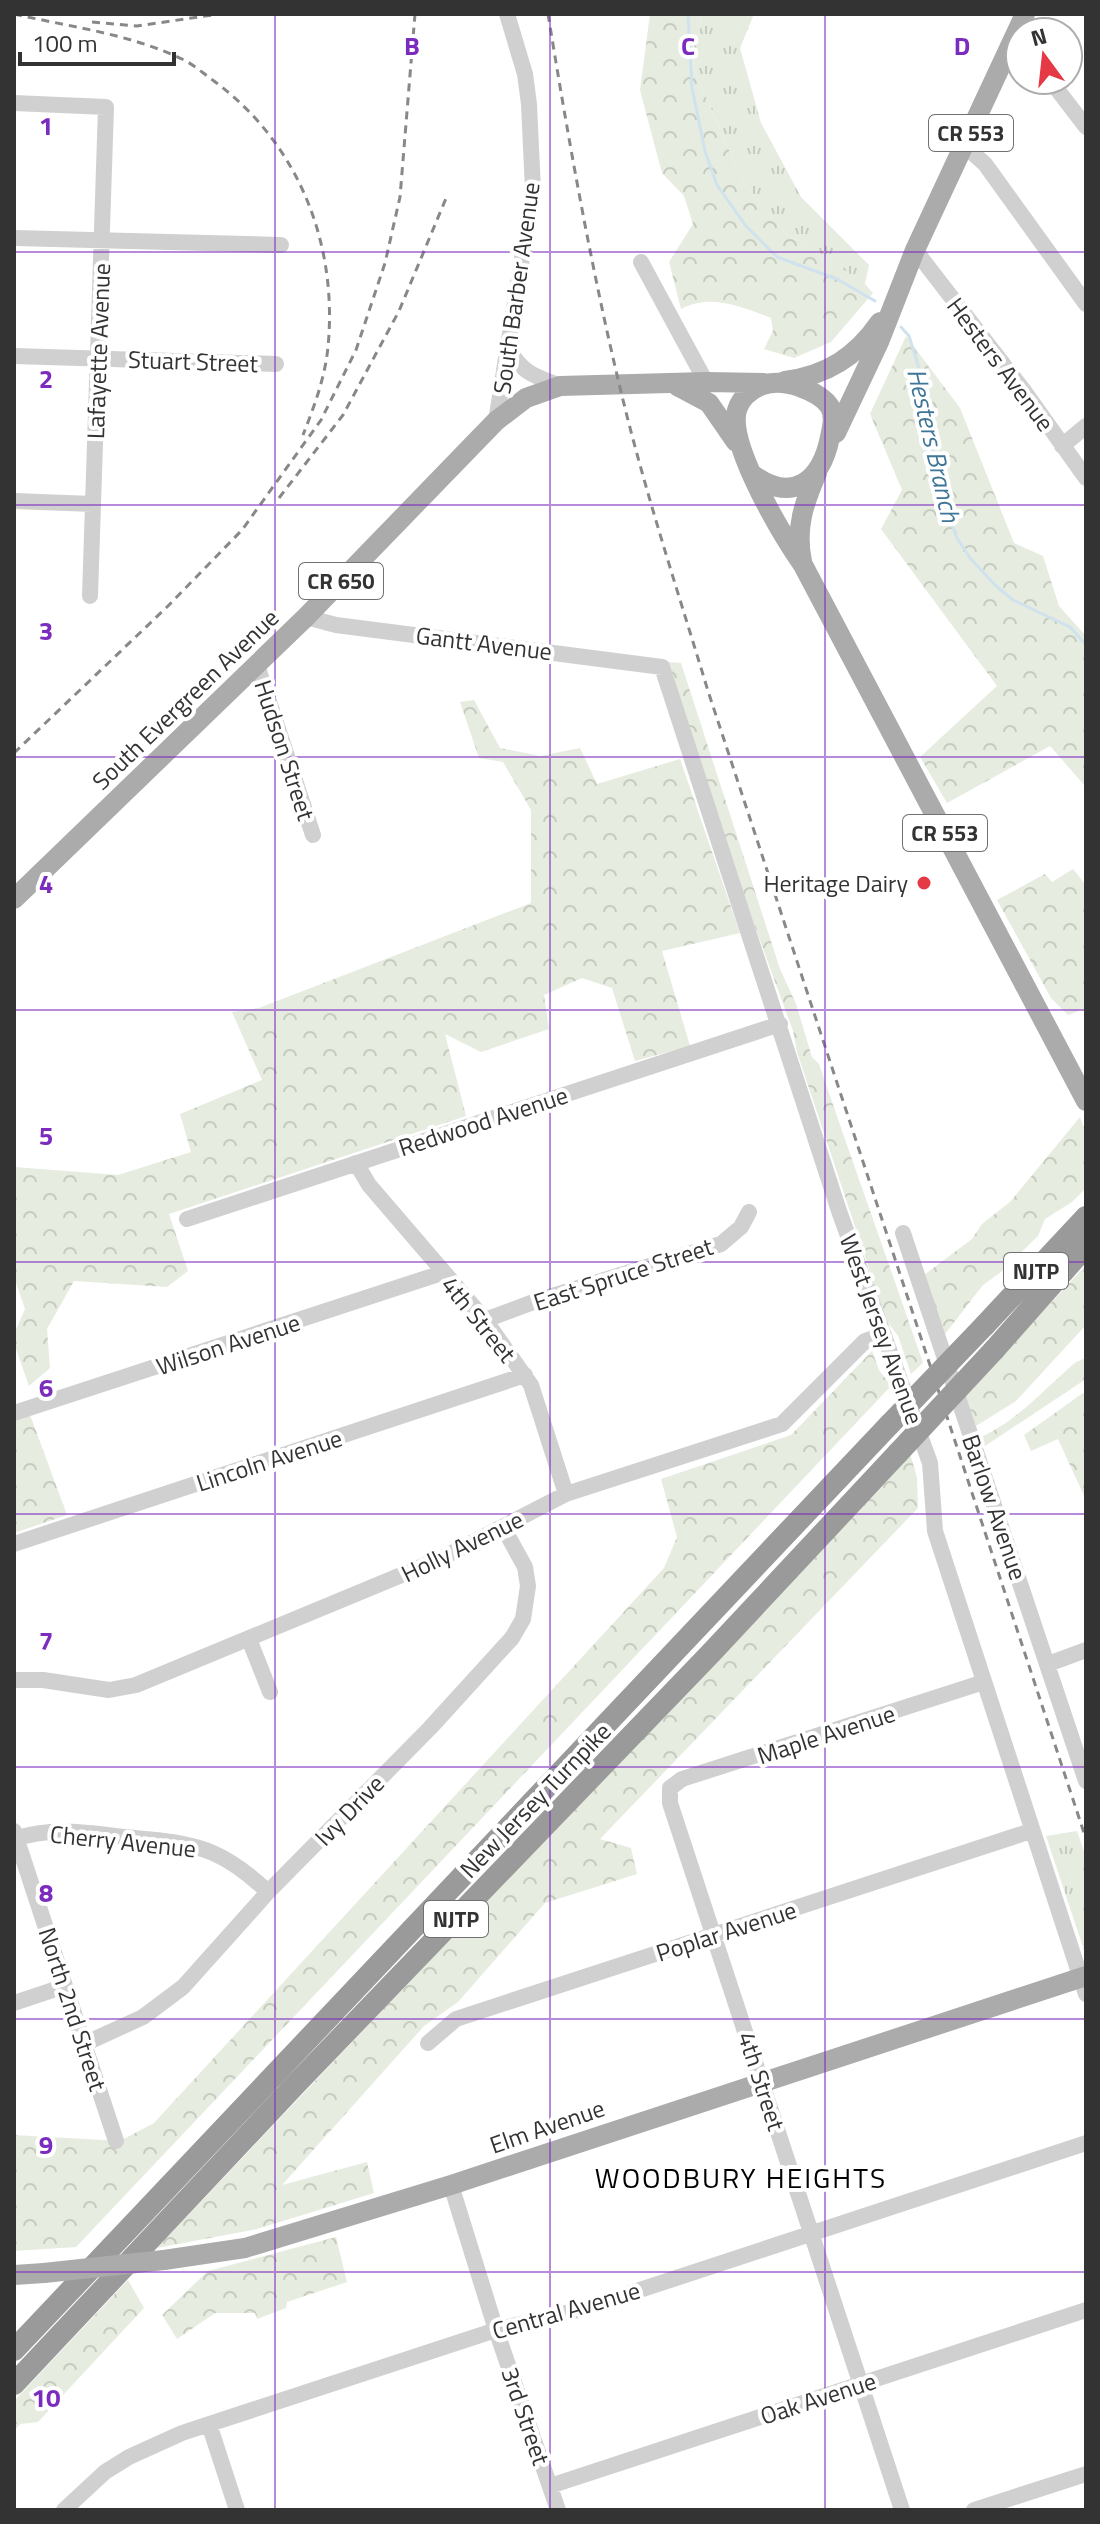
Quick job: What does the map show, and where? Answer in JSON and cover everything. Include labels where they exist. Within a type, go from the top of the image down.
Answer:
[{"type":"highway","name":"New Jersey Turnpike","points":[[14,2350],[1086,1217]]},
{"type":"highway","name":"New Jersey Turnpike","points":[[14,2384],[296,2084],[690,1675],[994,1350],[1086,1246]]},
{"type":"main road","name":"South Evergreen Avenue","points":[[824,457],[879,342],[915,250],[1004,66]]},
{"type":"main road","name":"South Evergreen Avenue","points":[[14,899],[306,617],[496,421],[526,398],[560,386],[772,383],[812,377],[850,356],[875,329],[896,298]]},
{"type":"main road","name":"South Evergreen Avenue","points":[[668,383],[709,403],[743,452]]},
{"type":"main road","points":[[772,383],[804,389],[827,403],[833,415],[824,457],[809,479],[789,488],[768,486],[752,474],[736,427],[736,412],[748,393],[772,383]]},
{"type":"main road","name":"CR 553","points":[[803,565],[799,526],[824,457]]},
{"type":"main road","name":"CR 553","points":[[752,474],[1086,1101]]},
{"type":"main road","name":"Elm Avenue","points":[[14,2275],[164,2260],[245,2248],[451,2185],[762,2081],[1084,1982]]},
{"type":"street","name":"South Barber Avenue","points":[[496,421],[533,190],[525,74],[507,14]]},
{"type":"street","points":[[1062,96],[1086,127]]},
{"type":"street","name":"Lafayette Avenue","points":[[14,103],[106,107],[90,596]]},
{"type":"street","points":[[965,146],[985,164],[1086,304]]},
{"type":"street","points":[[14,238],[281,245]]},
{"type":"street","name":"Hesters Avenue","points":[[915,250],[1024,391],[1086,478]]},
{"type":"street","points":[[641,262],[706,382]]},
{"type":"street","points":[[507,348],[531,376],[560,386]]},
{"type":"street","name":"Stuart Street","points":[[14,356],[276,364]]},
{"type":"street","points":[[1062,446],[1086,426]]},
{"type":"street","points":[[14,501],[93,504]]},
{"type":"street","name":"Gantt Avenue","points":[[306,617],[336,625],[662,667]]},
{"type":"street","name":"Hudson Street","points":[[257,665],[313,835]]},
{"type":"street","name":"West Jersey Avenue","points":[[662,667],[839,1211],[930,1463],[935,1531],[1031,1831],[1084,1982]]},
{"type":"street","name":"Redwood Avenue","points":[[187,1219],[780,1024]]},
{"type":"street","name":"4th Street","points":[[356,1163],[369,1185],[485,1320],[525,1375],[531,1385],[566,1494]]},
{"type":"street","name":"East Spruce Street","points":[[485,1320],[536,1301],[721,1244],[741,1227],[749,1212]]},
{"type":"street","name":"Barlow Avenue","points":[[903,1233],[1086,1781]]},
{"type":"street","name":"Wilson Avenue","points":[[14,1413],[442,1273]]},
{"type":"street","name":"Holly Avenue","points":[[14,1680],[43,1680],[109,1690],[136,1685],[440,1559],[566,1494],[782,1424],[865,1341],[882,1335]]},
{"type":"street","name":"Lincoln Avenue","points":[[14,1544],[525,1375]]},
{"type":"street","name":"Ivy Drive","points":[[84,2044],[119,2030],[159,2007],[183,1987],[268,1892],[430,1728],[519,1628],[528,1586],[525,1567],[503,1527]]},
{"type":"street","points":[[249,1639],[270,1692]]},
{"type":"street","points":[[1048,1664],[1086,1650]]},
{"type":"street","name":"Maple Avenue","points":[[670,1788],[682,1779],[984,1682]]},
{"type":"street","name":"4th Street","points":[[670,1788],[670,1803],[902,2510]]},
{"type":"street","name":"Cherry Avenue","points":[[15,1836],[69,1830],[187,1844],[235,1864],[268,1892]]},
{"type":"street","name":"Poplar Avenue","points":[[428,2043],[456,2019],[1031,1831]]},
{"type":"street","name":"North 2nd Street","points":[[15,1836],[116,2141]]},
{"type":"street","points":[[14,2003],[65,1986]]},
{"type":"street","name":"Central Avenue","points":[[64,2510],[86,2488],[129,2457],[209,2424],[496,2330],[582,2309],[1086,2143]]},
{"type":"street","name":"3rd Street","points":[[451,2185],[496,2330],[558,2510]]},
{"type":"street","name":"Oak Avenue","points":[[550,2486],[1086,2310]]},
{"type":"street","points":[[209,2424],[237,2510]]},
{"type":"street","points":[[974,2510],[1086,2474]]},
{"type":"green space","points":[[650,14],[702,14],[693,67],[742,180],[783,231],[865,284],[873,293],[831,342],[794,358],[764,349],[773,331],[771,318],[726,303],[703,302],[681,309],[669,262],[693,224],[684,196],[662,173],[640,90]]},
{"type":"green space","points":[[702,14],[754,14],[740,48],[761,123],[801,197],[869,265],[865,284],[783,231],[742,180],[693,67]]},
{"type":"green space","points":[[906,336],[960,408],[1014,543],[1043,556],[1059,606],[1086,636],[1086,787],[1050,746],[947,803],[920,757],[997,686],[881,529],[902,490],[870,414]]},
{"type":"green space","points":[[668,662],[681,663],[780,969],[796,1004],[812,1057],[819,1064],[923,1363],[911,1374],[898,1336],[886,1320],[797,1052],[793,1031],[751,916]]},
{"type":"green space","points":[[474,700],[500,748],[540,756],[580,748],[597,784],[680,759],[740,933],[662,951],[690,1046],[635,1061],[612,988],[582,978],[544,995],[549,1029],[481,1052],[445,1034],[466,1116],[169,1214],[188,1271],[167,1287],[74,1281],[47,1329],[50,1368],[29,1386],[14,1343],[14,1334],[25,1309],[14,1277],[14,1167],[118,1175],[191,1152],[180,1114],[262,1080],[232,1012],[259,1008],[531,903],[531,810],[503,762],[479,758],[460,702]]},
{"type":"green space","points":[[1073,869],[1086,885],[1086,1008],[1068,1015],[1051,998],[997,900],[1045,874],[1052,882]]},
{"type":"green space","points":[[1080,1117],[1086,1134],[1086,1188],[1072,1202],[1045,1219],[1038,1236],[983,1285],[945,1334],[924,1275],[972,1239],[982,1224],[1010,1202]]},
{"type":"green space","points":[[1086,1265],[1086,1325],[1016,1401],[976,1426],[965,1395]]},
{"type":"green space","points":[[872,1351],[879,1370],[891,1386],[76,2247],[14,2251],[14,2135],[120,2141],[154,2123],[664,1568],[677,1537],[661,1479],[791,1435]]},
{"type":"green space","points":[[1086,1358],[1086,1379],[985,1446],[979,1438],[1006,1423],[1076,1362]]},
{"type":"green space","points":[[1083,1393],[1086,1395],[1086,1500],[1058,1439],[1031,1451],[1024,1435]]},
{"type":"green space","points":[[29,1412],[67,1515],[14,1533],[14,1417]]},
{"type":"green space","points":[[910,1453],[917,1478],[918,1508],[600,1839],[631,1848],[637,1874],[545,1903],[458,2002],[424,2026],[282,2185],[367,2162],[374,2193],[257,2229],[157,2248]]},
{"type":"green space","points":[[1077,1831],[1086,1857],[1086,1956],[1046,1836]]},
{"type":"green space","points":[[336,2237],[347,2282],[287,2302],[286,2308],[257,2319],[255,2313],[215,2313],[177,2339],[162,2315],[208,2271]]},
{"type":"green space","points":[[128,2280],[144,2308],[38,2422],[20,2424],[14,2431],[14,2401]]},
{"type":"waterway","name":"Hesters Branch","points":[[688,14],[692,88],[705,151],[717,185],[746,226],[777,257],[837,279],[875,301]]},
{"type":"waterway","name":"Hesters Branch","points":[[901,327],[909,336],[918,365],[945,507],[957,538],[970,558],[1013,600],[1070,627],[1086,645]]},
{"type":"railway","points":[[14,14],[122,37],[184,60],[243,106],[269,134],[290,165],[306,198],[326,270],[329,308],[327,359],[303,435]]},
{"type":"railway","points":[[92,22],[137,26],[219,14]]},
{"type":"railway","points":[[14,753],[168,606],[242,530],[321,420],[356,350],[385,263],[400,197],[415,14]]},
{"type":"railway","points":[[548,14],[601,304],[653,510],[708,691],[1086,1839]]},
{"type":"railway","points":[[279,498],[343,415],[399,311],[447,196]]},
{"type":"place","name":"Heritage Dairy","points":[[924,883]]},
{"type":"district","name":"WOODBURY HEIGHTS","points":[[741,2177]]}]
